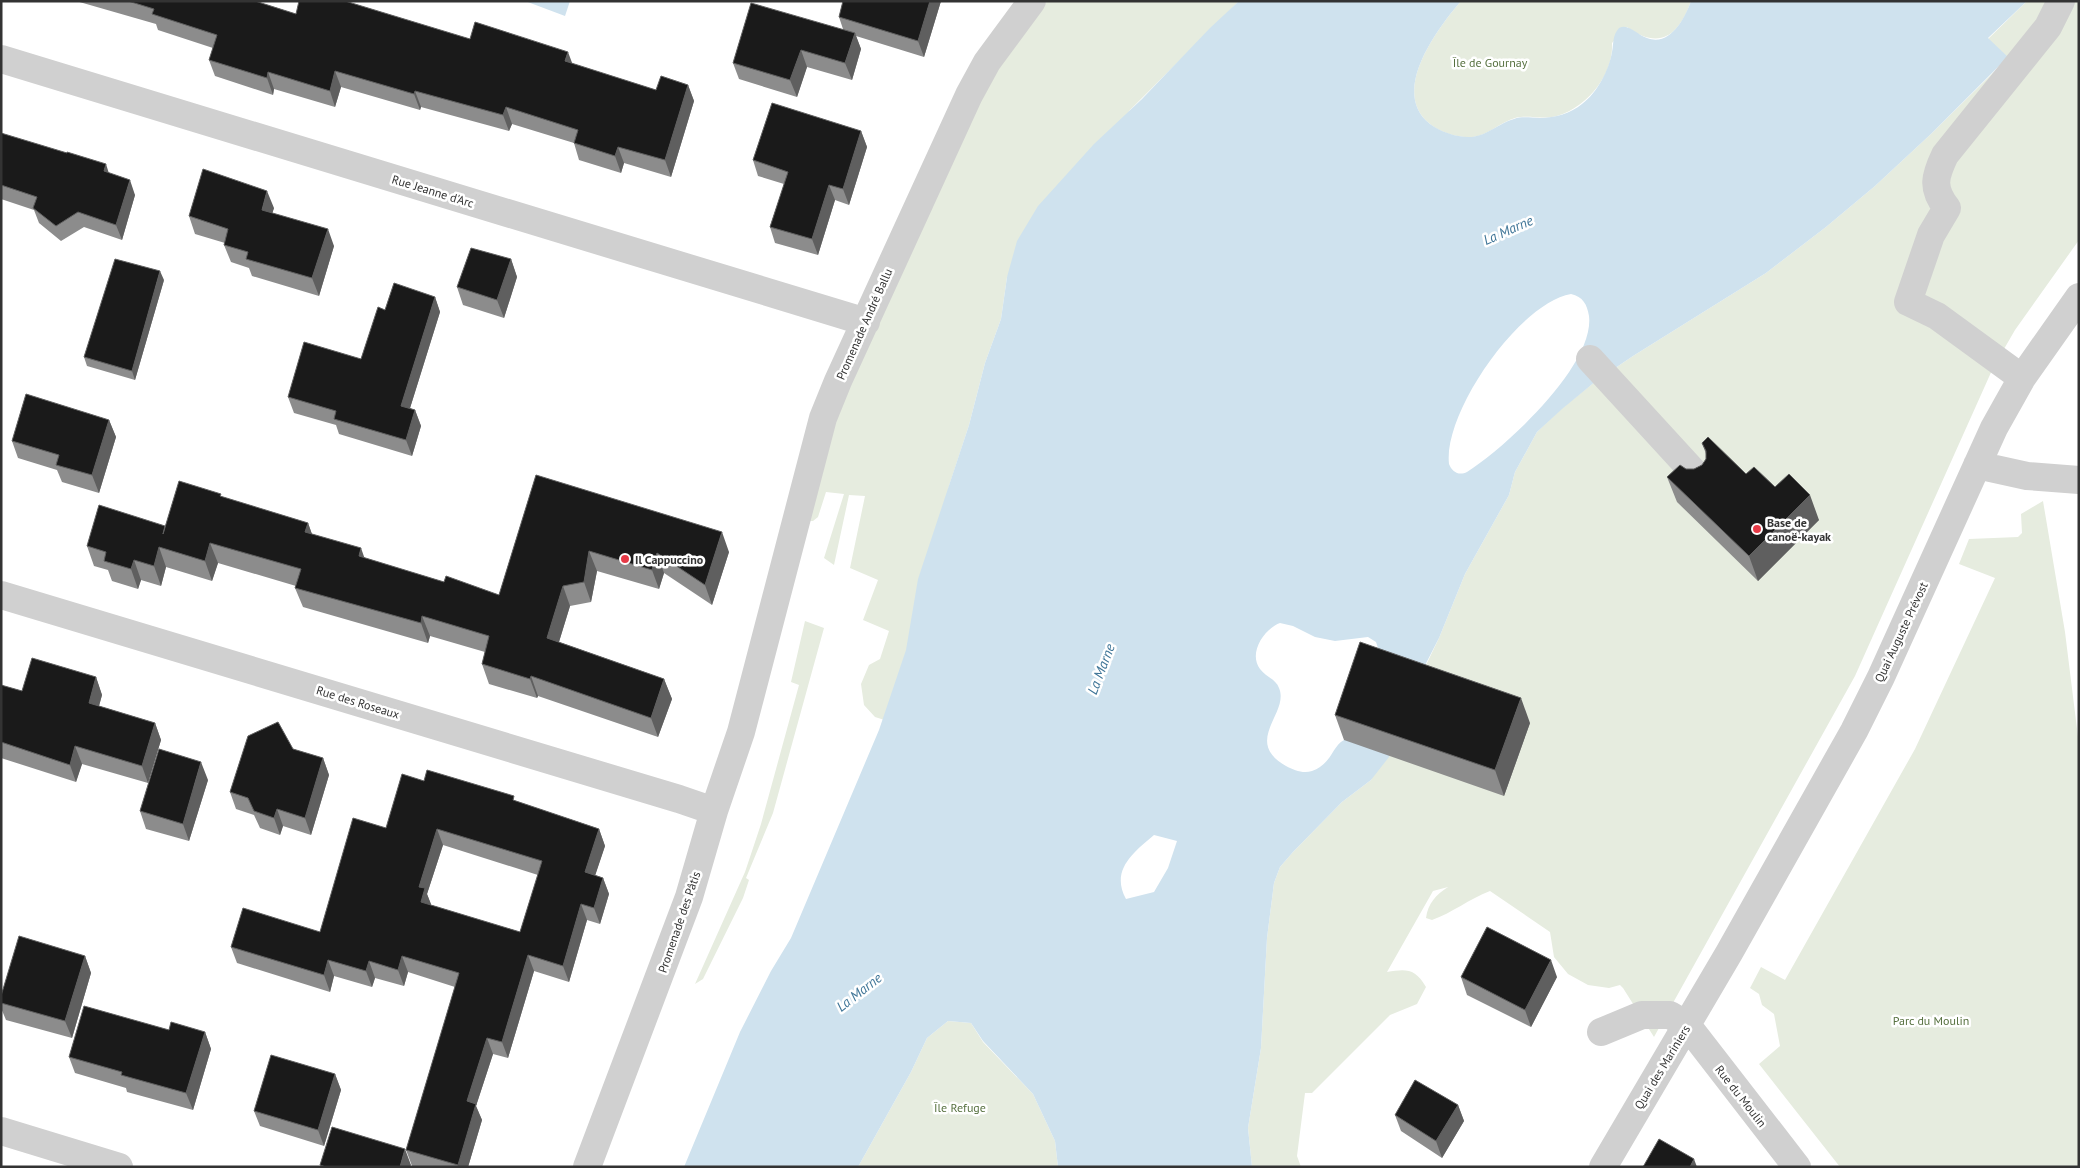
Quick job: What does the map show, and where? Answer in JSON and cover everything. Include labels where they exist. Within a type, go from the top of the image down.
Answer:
[{"type":"street","name":"Promenade André Ballu","points":[[757,672],[823,418],[969,95],[987,62],[1032,1]]},
{"type":"street","points":[[2022,378],[1937,316],[1908,302],[1931,235],[1947,208],[1940,198],[1936,186],[1938,170],[1945,155],[2048,27],[2061,1]]},
{"type":"street","name":"Rue Jeanne d'Arc","points":[[1,59],[866,322]]},
{"type":"street","name":"Quai Auguste Prévost","points":[[1721,967],[1869,702],[1994,428],[2022,378],[2079,297]]},
{"type":"street","points":[[1590,359],[1700,479]]},
{"type":"street","points":[[1977,465],[2027,476],[2079,480]]},
{"type":"street","name":"Rue des Roseaux","points":[[1,595],[714,811]]},
{"type":"street","name":"Promenade des Pâtis","points":[[587,1167],[689,898],[714,811],[741,732],[757,672]]},
{"type":"street","name":"Quai des Mariniers","points":[[1603,1167],[1721,967]]},
{"type":"street","points":[[1601,1032],[1642,1015],[1670,1015],[1687,1025]]},
{"type":"street","name":"Rue du Moulin","points":[[1687,1025],[1797,1167]]},
{"type":"street","points":[[1,1132],[119,1167]]},
{"type":"green space","points":[[1047,1],[1239,1],[1130,110],[1007,277],[1001,319],[985,363],[969,425],[949,486],[894,723],[875,717],[864,705],[861,684],[869,665],[880,659],[889,631],[863,620],[878,580],[850,568],[865,496],[849,495],[834,565],[824,558],[844,494],[826,492],[818,517],[813,521],[808,521],[829,431],[946,168],[999,66]]},
{"type":"green space","name":"Île de Gournay","points":[[1461,1],[1691,1],[1681,23],[1667,36],[1649,38],[1627,27],[1612,43],[1608,68],[1595,90],[1575,108],[1552,117],[1515,118],[1484,134],[1468,137],[1456,136],[1430,124],[1419,111],[1414,95],[1416,78],[1430,43]]},
{"type":"green space","points":[[2027,1],[2079,1],[2079,240],[2015,330],[1993,368],[1855,676],[1654,1037],[1620,985],[1609,988],[1588,985],[1568,974],[1554,957],[1550,932],[1490,891],[1432,920],[1426,918],[1429,908],[1436,896],[1448,887],[1433,891],[1387,972],[1405,970],[1418,976],[1426,987],[1417,1004],[1390,1015],[1312,1093],[1305,1093],[1297,1156],[1301,1167],[1252,1167],[1248,1128],[1261,1048],[1267,938],[1274,883],[1280,867],[1342,802],[1371,780],[1439,638],[1465,574],[1509,495],[1515,472],[1537,432],[1561,409],[1596,381],[1766,273],[1875,186],[2008,58],[1988,39]]},
{"type":"green space","name":"Parc du Moulin","points":[[2043,501],[2065,632],[2079,745],[2079,1167],[1840,1167],[1759,1064],[1780,1046],[1774,1014],[1762,1005],[1759,994],[1750,988],[1761,967],[1785,980],[1915,749],[1995,578],[1959,564],[1969,539],[2018,537],[2022,533],[2021,514]]},
{"type":"green space","points":[[805,621],[824,628],[773,813],[746,878],[749,880],[743,898],[703,979],[695,984],[745,872],[761,824],[799,685],[791,682]]},
{"type":"green space","name":"Île Refuge","points":[[948,1021],[971,1023],[983,1042],[1033,1094],[1055,1141],[1058,1167],[858,1167],[911,1072],[927,1038]]},
{"type":"water","points":[[525,1],[570,1],[565,16]]},
{"type":"water","name":"La Marne","points":[[1239,1],[1461,1],[1430,43],[1416,78],[1414,95],[1419,111],[1430,124],[1450,134],[1472,137],[1483,134],[1517,118],[1551,117],[1578,107],[1593,94],[1602,81],[1613,49],[1614,37],[1619,28],[1630,28],[1643,37],[1655,40],[1663,38],[1669,35],[1681,23],[1691,1],[2027,1],[1988,38],[2008,57],[1932,133],[1875,186],[1766,273],[1596,381],[1537,432],[1515,472],[1509,495],[1465,574],[1439,638],[1417,681],[1389,757],[1371,780],[1342,802],[1280,867],[1274,883],[1267,938],[1261,1048],[1248,1128],[1252,1167],[1058,1167],[1055,1141],[1033,1094],[983,1041],[971,1023],[948,1021],[927,1038],[911,1072],[858,1167],[684,1167],[740,1032],[771,971],[791,938],[879,730],[906,650],[918,579],[969,425],[985,363],[1001,319],[1007,277],[1017,241],[1038,206],[1094,144],[1142,99],[1210,28]],"holes":[[[1571,294],[1579,297],[1584,302],[1589,316],[1587,336],[1578,358],[1545,403],[1524,425],[1484,460],[1467,472],[1461,474],[1454,471],[1449,464],[1450,442],[1458,417],[1471,390],[1488,363],[1508,338],[1529,317],[1551,302]],[[1280,623],[1293,626],[1315,637],[1335,641],[1368,637],[1376,642],[1379,651],[1344,740],[1337,746],[1324,764],[1309,772],[1302,772],[1286,766],[1274,756],[1268,747],[1267,737],[1281,698],[1278,685],[1260,669],[1256,656],[1263,636]],[[1154,835],[1177,841],[1168,868],[1154,892],[1126,899],[1122,889],[1121,879],[1123,870],[1126,862]]]},
{"type":"building","points":[[128,1],[255,1],[296,14],[299,1],[345,1],[470,39],[475,22],[568,52],[565,61],[656,90],[661,76],[688,85],[665,160],[618,147],[615,156],[574,143],[578,130],[506,107],[503,115],[415,91],[414,94],[335,71],[330,91],[268,72],[267,78],[209,60],[217,35],[152,14],[154,9]]},
{"type":"building","points":[[843,1],[930,1],[918,41],[839,17]]},
{"type":"building","points":[[751,3],[855,33],[845,63],[801,50],[790,80],[733,63]]},
{"type":"building","points":[[772,103],[861,131],[843,189],[829,185],[812,239],[770,227],[788,172],[753,160]]},
{"type":"building","points":[[1,133],[106,164],[104,171],[130,180],[116,225],[78,212],[56,226],[33,208],[37,197],[1,185]]},
{"type":"building","points":[[203,169],[267,191],[262,210],[328,229],[312,278],[246,259],[248,252],[224,245],[228,229],[189,216]]},
{"type":"building","points":[[471,248],[511,259],[497,300],[457,287]]},
{"type":"building","points":[[115,259],[160,271],[132,371],[84,357]]},
{"type":"building","points":[[394,283],[435,297],[401,406],[415,410],[406,440],[334,419],[336,411],[288,397],[304,342],[361,359],[378,307],[385,310]]},
{"type":"building","points":[[26,394],[109,420],[92,475],[56,465],[59,455],[12,441]]},
{"type":"building","points":[[1708,437],[1746,474],[1754,467],[1775,487],[1789,474],[1810,495],[1749,556],[1667,477],[1680,465],[1686,469],[1694,469],[1702,465],[1706,459],[1706,451],[1702,443]]},
{"type":"building","points":[[536,475],[722,532],[705,585],[657,553],[652,570],[589,551],[584,582],[563,586],[547,638],[664,679],[651,718],[531,676],[530,679],[482,664],[489,636],[422,616],[421,623],[295,588],[301,569],[210,543],[205,561],[159,547],[154,566],[134,560],[131,569],[104,561],[106,552],[87,546],[99,505],[165,526],[163,534],[179,481],[221,494],[220,496],[308,523],[305,532],[361,548],[359,556],[444,582],[446,576],[499,595]]},
{"type":"building","points":[[1360,642],[1521,698],[1495,770],[1335,715]]},
{"type":"building","points":[[32,658],[96,677],[89,703],[155,723],[142,766],[75,746],[70,765],[1,742],[1,685],[22,691]]},
{"type":"building","points":[[278,722],[293,749],[323,758],[305,818],[277,809],[274,818],[254,811],[248,798],[230,792],[248,736]]},
{"type":"building","points":[[159,749],[201,762],[183,824],[140,811]]},
{"type":"building","points":[[427,770],[514,796],[513,800],[599,829],[585,872],[603,878],[594,908],[581,904],[563,966],[528,955],[502,1042],[487,1038],[467,1101],[476,1104],[458,1165],[406,1150],[459,973],[402,956],[398,970],[369,961],[366,971],[328,960],[324,975],[231,947],[243,908],[320,932],[353,818],[386,828],[402,774],[424,781]],"holes":[[[437,829],[542,861],[520,932],[421,902],[425,888],[419,887]]]},
{"type":"building","points":[[1487,927],[1551,960],[1525,1010],[1461,977]]},
{"type":"building","points":[[19,936],[85,956],[65,1021],[1,1003],[1,996]]},
{"type":"building","points":[[84,1006],[169,1030],[171,1022],[205,1032],[186,1093],[121,1075],[122,1072],[69,1057]]},
{"type":"building","points":[[271,1055],[335,1074],[318,1130],[254,1111]]},
{"type":"building","points":[[1415,1080],[1458,1105],[1436,1141],[1395,1115]]},
{"type":"building","points":[[332,1127],[405,1149],[400,1167],[326,1167],[320,1165]]},
{"type":"building","points":[[1659,1139],[1694,1159],[1690,1167],[1643,1167]]},
{"type":"place","name":"Base de canoë-kayak","points":[[1757,529]]},
{"type":"place","name":"Il Cappuccino","points":[[625,559]]}]
